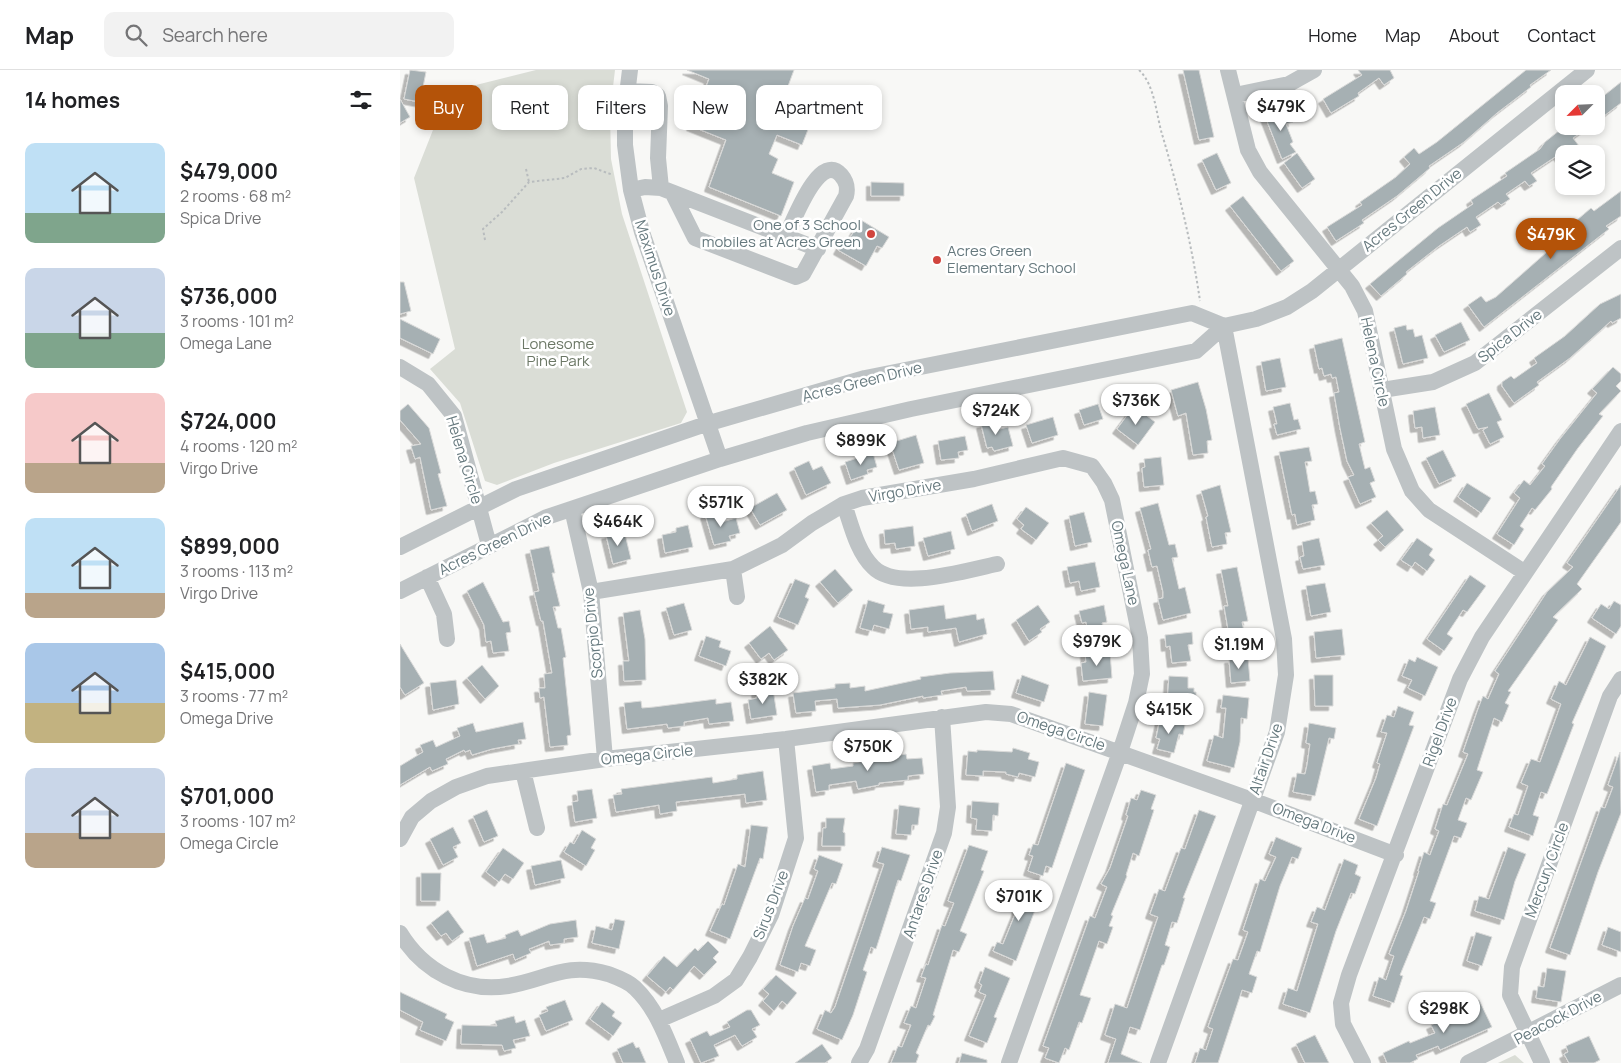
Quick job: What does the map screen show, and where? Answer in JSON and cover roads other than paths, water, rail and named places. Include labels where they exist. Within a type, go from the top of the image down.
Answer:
[{"type":"street","name":"Maximus Drive","points":[[628,85],[630,70]]},
{"type":"street","name":"Helena Circle","points":[[1228,70],[1248,150],[1260,172],[1352,286],[1365,311],[1394,449],[1412,491],[1429,510],[1524,572]]},
{"type":"street","points":[[1235,95],[1289,84],[1314,70]]},
{"type":"street","name":"Acres Green Drive","points":[[400,591],[489,544],[547,517],[720,459],[806,433],[1196,351],[1224,326],[1256,318],[1287,306],[1312,291],[1587,70]]},
{"type":"street","name":"Maximus Drive","points":[[626,130],[625,145],[631,190],[642,232],[706,424],[720,459]]},
{"type":"street","points":[[659,130],[658,158],[667,191],[695,238],[796,277],[803,274],[818,249],[848,190],[847,185],[836,171],[824,171],[814,179],[786,236]]},
{"type":"street","points":[[631,190],[647,186],[667,191],[818,249]]},
{"type":"street","name":"Spica Drive","points":[[1382,390],[1433,382],[1475,363],[1621,248]]},
{"type":"street","name":"Acres Green Drive","points":[[400,547],[478,506],[560,472],[706,424],[865,378],[1192,313],[1224,326]]},
{"type":"street","name":"Altair Drive","points":[[1158,1063],[1279,723],[1286,675],[1284,639],[1224,326]]},
{"type":"street","name":"Helena Circle","points":[[400,367],[428,384],[454,416],[489,544]]},
{"type":"street","name":"Rigel Drive","points":[[1363,1063],[1343,1024],[1341,1003],[1349,976],[1396,855],[1460,679],[1482,636],[1621,431]]},
{"type":"street","name":"Virgo Drive","points":[[590,592],[733,569],[782,545],[812,523],[844,504],[862,498],[974,479],[1063,458],[1092,466]]},
{"type":"street","name":"Omega Lane","points":[[1092,466],[1104,483],[1112,500],[1140,638],[1142,674],[1136,703],[1120,752]]},
{"type":"street","points":[[844,504],[863,552],[873,568],[895,578],[925,578],[997,564]]},
{"type":"street","name":"Scorpio Drive","points":[[572,509],[590,592],[605,759]]},
{"type":"street","points":[[733,569],[736,597]]},
{"type":"street","points":[[427,577],[444,614],[447,639]]},
{"type":"street","name":"Mercury Circle","points":[[1542,1063],[1510,995],[1512,967],[1610,696],[1621,678]]},
{"type":"street","name":"Omega Circle","points":[[400,839],[412,817],[431,801],[456,787],[487,776],[605,759],[786,740],[942,717],[986,712],[1011,714],[1120,752],[1009,1063]]},
{"type":"street","name":"Antares Drive","points":[[859,1063],[867,1049],[891,985],[944,833],[948,807],[942,717]]},
{"type":"street","name":"Sirus Drive","points":[[659,1020],[714,996],[736,980],[771,915],[796,838],[786,740]]},
{"type":"street","name":"Omega Drive","points":[[1120,752],[1396,855]]},
{"type":"street","points":[[523,771],[537,828]]},
{"type":"street","points":[[400,933],[419,958],[444,976],[473,987],[508,986],[569,969],[588,969],[614,976],[633,986],[647,1001],[659,1020],[677,1063]]},
{"type":"street","name":"Peacock Drive","points":[[1468,1063],[1621,985]]},
{"type":"place","name":"One of 3 School mobiles at Acres Green","points":[[871,234]]},
{"type":"place","name":"Acres Green Elementary School","points":[[937,260]]},
{"type":"park label","name":"Lonesome Pine Park","points":[[558,352]]}]
